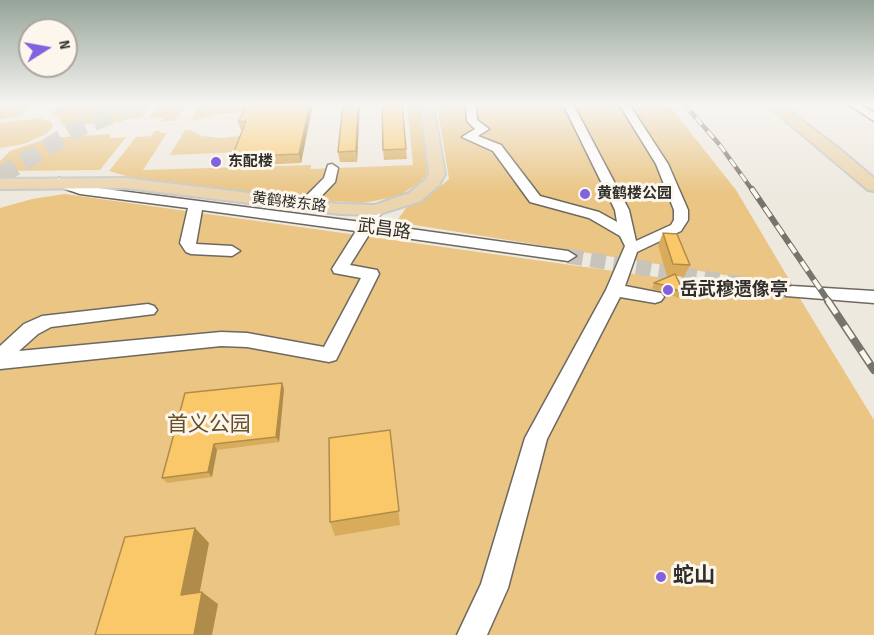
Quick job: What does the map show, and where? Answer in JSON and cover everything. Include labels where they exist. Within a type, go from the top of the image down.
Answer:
[{"type":"main road","name":"黄鹤楼东路","points":[[0,183],[125,183],[305,205],[375,210],[415,197],[433,182],[437,174],[437,164],[432,134]]},
{"type":"main road","points":[[811,134],[874,186]]},
{"type":"main road","points":[[819,134],[874,177]]},
{"type":"main road","points":[[0,199],[59,182]]},
{"type":"street","points":[[474,134],[468,137],[485,141],[497,148],[535,199],[594,215],[627,234]]},
{"type":"street","points":[[472,635],[494,588],[536,438],[615,290],[630,249],[622,210],[583,134]]},
{"type":"street","points":[[630,249],[667,234],[676,228],[681,220],[681,210],[662,164],[643,134]]},
{"type":"street","points":[[305,205],[330,179],[332,168]]},
{"type":"street","name":"武昌路","points":[[59,182],[80,190],[568,256]]},
{"type":"street","points":[[196,205],[188,243],[191,249],[232,251]]},
{"type":"street","points":[[0,360],[221,339],[247,340],[329,355],[371,274],[340,269],[375,210]]},
{"type":"street","points":[[615,290],[655,297]]},
{"type":"street","points":[[792,292],[874,297]]},
{"type":"street","points":[[0,360],[31,330],[48,321],[148,310]]},
{"type":"green space","points":[[0,134],[46,134],[24,144],[0,148]]},
{"type":"green space","points":[[111,134],[109,138],[126,137],[100,170],[0,171],[0,161],[10,151],[49,138]]},
{"type":"green space","points":[[153,134],[167,134],[143,170],[311,165],[311,169],[413,165],[410,134],[423,134],[427,175],[398,196],[362,203],[302,199],[140,180],[109,171],[136,137],[151,136]]},
{"type":"green space","points":[[183,134],[223,138],[250,134],[240,152],[170,155]]},
{"type":"green space","name":"黄鹤楼公园","points":[[442,134],[691,134],[736,190],[793,286],[396,222],[406,208],[428,197],[449,179]]},
{"type":"green space","name":"首义公园","points":[[65,194],[799,297],[874,420],[874,635],[0,635],[0,208],[32,199]]},
{"type":"building","points":[[241,134],[303,134],[299,154],[232,157]]},
{"type":"building","points":[[340,134],[357,134],[356,151],[338,152]]},
{"type":"building","points":[[383,134],[405,134],[406,149],[383,150]]},
{"type":"building","points":[[663,233],[677,234],[690,265],[673,264]]},
{"type":"building","points":[[675,274],[684,293],[654,283]]},
{"type":"building","points":[[282,383],[276,437],[214,444],[208,472],[162,478],[185,393]]},
{"type":"building","points":[[390,430],[399,511],[330,522],[329,438]]},
{"type":"building","points":[[195,528],[181,595],[202,592],[194,635],[95,635],[125,537]]},
{"type":"tunnel","points":[[0,176],[70,134]]},
{"type":"tunnel","points":[[568,256],[792,292]]},
{"type":"railway","points":[[710,134],[753,191]]},
{"type":"railway","points":[[752,189],[829,302]]},
{"type":"railway","points":[[828,301],[874,370]]},
{"type":"place","name":"东配楼","points":[[216,162]]},
{"type":"place","name":"黄鹤楼公园","points":[[585,194]]},
{"type":"place","name":"岳武穆遗像亭","points":[[668,290]]},
{"type":"place","name":"蛇山","points":[[661,577]]}]
